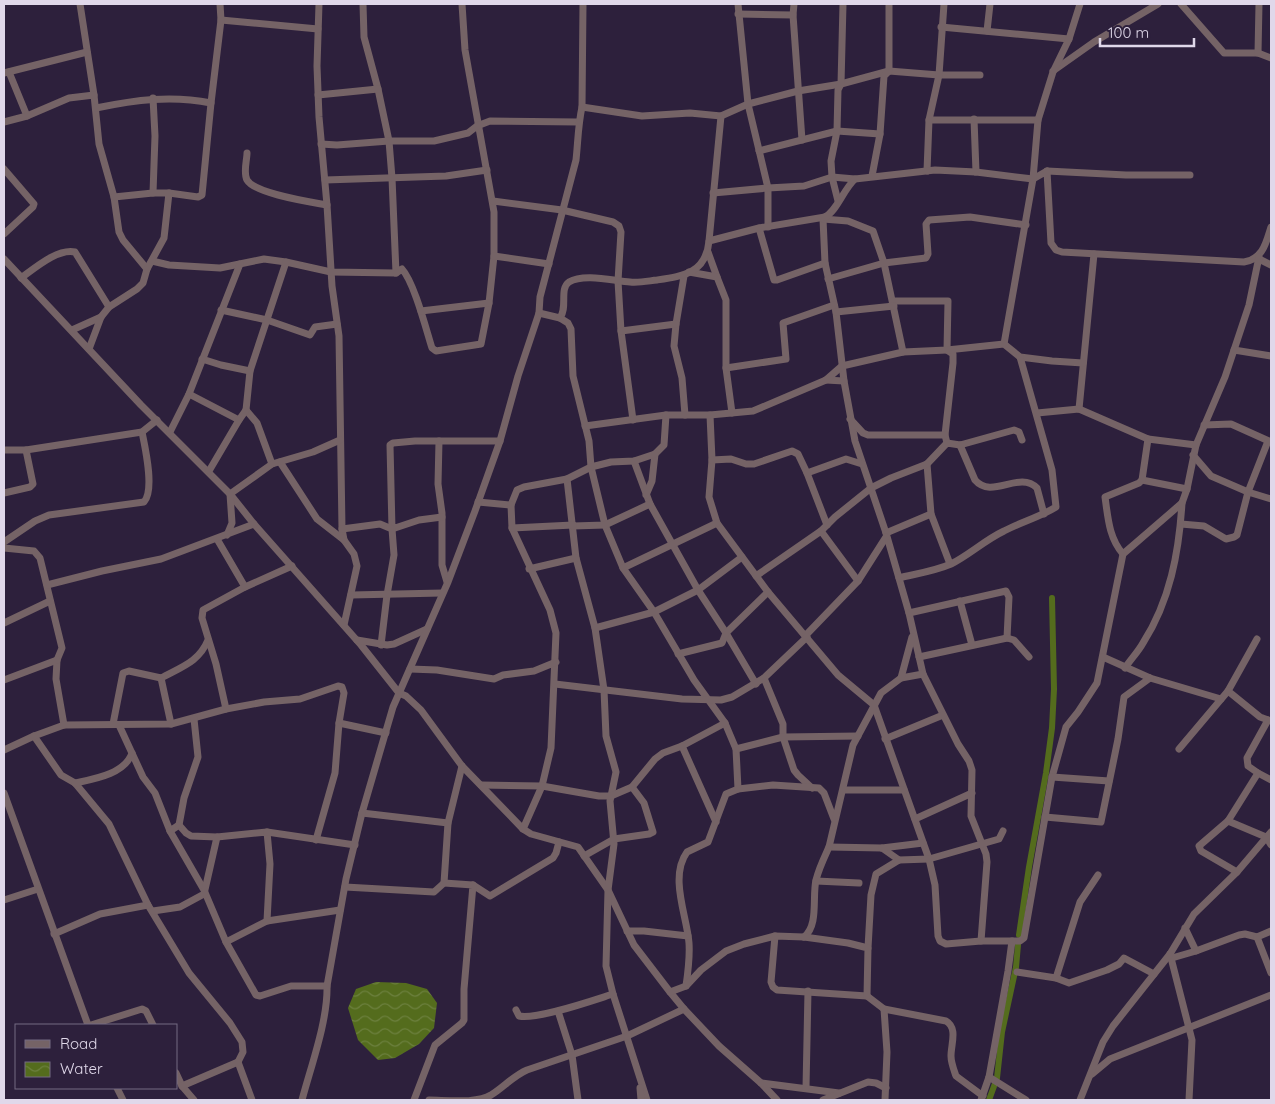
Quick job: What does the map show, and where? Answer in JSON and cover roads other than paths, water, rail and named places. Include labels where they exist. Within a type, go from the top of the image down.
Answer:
[{"type":"street","points":[[80,4],[96,108],[99,144],[114,197],[121,236],[147,269]]},
{"type":"street","points":[[114,197],[153,193],[202,195],[221,20],[220,4]]},
{"type":"street","points":[[320,4],[318,95],[331,272],[339,336],[342,529],[344,540]]},
{"type":"street","points":[[363,4],[363,32],[389,141],[396,272]]},
{"type":"street","points":[[152,261],[169,265],[220,268],[264,259],[331,272],[396,272],[402,269],[420,311],[432,348],[436,351],[481,344],[489,303],[494,256],[493,201],[465,50],[462,4]]},
{"type":"street","points":[[302,1100],[322,1025],[344,887],[362,812],[394,707],[448,582],[500,441],[518,376],[539,312],[540,297],[576,160],[578,122],[582,108],[583,4]]},
{"type":"street","points":[[738,4],[748,104],[768,188],[768,227]]},
{"type":"street","points":[[794,4],[793,15],[802,140]]},
{"type":"street","points":[[838,201],[832,177],[831,155],[837,131],[838,90],[842,84],[843,4]]},
{"type":"street","points":[[872,176],[880,134],[884,76],[889,71],[889,4]]},
{"type":"street","points":[[927,171],[929,120],[939,75],[944,4]]},
{"type":"street","points":[[987,30],[990,4]]},
{"type":"street","points":[[1004,344],[1033,179],[1038,120],[1052,72],[1069,39],[1080,4]]},
{"type":"street","points":[[1052,72],[1094,42],[1158,4]]},
{"type":"street","points":[[1181,4],[1224,53],[1258,53],[1271,58]]},
{"type":"street","points":[[1258,53],[1259,4]]},
{"type":"street","points":[[738,14],[793,15]]},
{"type":"street","points":[[221,20],[318,29]]},
{"type":"street","points":[[941,27],[1069,39]]},
{"type":"street","points":[[27,116],[6,72],[87,52]]},
{"type":"street","points":[[582,108],[601,109],[623,115],[642,116],[690,113],[721,116],[748,104],[798,91],[842,84],[889,71],[939,75],[980,75]]},
{"type":"street","points":[[318,95],[378,89]]},
{"type":"street","points":[[4,122],[27,116],[69,98],[94,95]]},
{"type":"street","points":[[96,108],[153,98],[194,100],[211,103]]},
{"type":"street","points":[[153,98],[155,136],[153,193]]},
{"type":"street","points":[[721,116],[708,251],[726,300],[726,368],[732,413]]},
{"type":"street","points":[[929,120],[974,118],[1038,120]]},
{"type":"street","points":[[974,118],[976,172]]},
{"type":"street","points":[[321,144],[434,141],[468,133],[486,122],[492,121],[578,122]]},
{"type":"street","points":[[759,151],[837,131],[845,130],[880,134]]},
{"type":"street","points":[[247,153],[245,175],[253,186],[292,199],[327,205]]},
{"type":"street","points":[[4,169],[34,204],[4,234]]},
{"type":"street","points":[[325,180],[446,176],[487,170]]},
{"type":"street","points":[[713,194],[804,186],[832,177],[855,179],[927,171],[976,172],[1033,179],[1047,171],[1190,176]]},
{"type":"street","points":[[1047,171],[1050,237],[1053,247],[1062,252],[1226,262],[1251,261],[1259,258]]},
{"type":"street","points":[[824,218],[834,212],[838,201],[855,179]]},
{"type":"street","points":[[89,349],[101,317],[109,307],[141,286],[147,269],[166,232],[169,193]]},
{"type":"street","points":[[493,201],[562,210],[613,222],[619,226],[621,232],[618,281],[621,331],[633,420]]},
{"type":"street","points":[[828,279],[884,263],[926,258],[928,254],[926,224],[930,220],[970,217],[1026,225]]},
{"type":"street","points":[[709,241],[759,228],[824,218],[848,221],[873,231],[884,263],[903,352]]},
{"type":"street","points":[[824,218],[825,263],[835,309],[850,419],[862,464],[899,578],[924,674],[972,770],[971,816],[982,843],[987,862],[981,941]]},
{"type":"street","points":[[1125,668],[1145,641],[1159,613],[1176,560],[1182,503],[1187,489],[1193,455],[1234,350],[1249,305],[1259,258],[1266,245],[1271,227]]},
{"type":"street","points":[[759,228],[774,280],[825,263]]},
{"type":"street","points":[[21,278],[49,259],[66,251],[75,252],[109,307]]},
{"type":"street","points":[[686,274],[698,268],[708,251]]},
{"type":"street","points":[[1079,409],[1094,254]]},
{"type":"street","points":[[494,256],[549,264]]},
{"type":"street","points":[[1259,258],[1271,265]]},
{"type":"street","points":[[4,259],[141,405],[230,494],[254,524],[344,625],[400,694],[406,696],[421,710],[462,766],[531,834],[578,847],[608,890],[626,931],[634,944],[670,992],[726,1052],[777,1100]]},
{"type":"street","points":[[209,471],[238,420],[246,410],[250,371],[286,262]]},
{"type":"street","points":[[170,432],[189,394],[240,264]]},
{"type":"street","points":[[685,415],[682,378],[674,346],[676,324],[686,274]]},
{"type":"street","points":[[560,318],[564,311],[564,294],[567,284],[575,280],[596,278],[635,282],[686,274],[716,276]]},
{"type":"street","points":[[726,368],[786,359],[783,323],[835,309],[894,304],[948,301],[947,350]]},
{"type":"street","points":[[420,311],[489,303]]},
{"type":"street","points":[[222,310],[266,320],[310,335],[315,327],[336,324]]},
{"type":"street","points":[[539,312],[560,318],[568,323],[571,329],[573,376],[590,446],[591,467],[606,525],[623,568],[654,612],[708,701],[725,723],[736,749],[738,789]]},
{"type":"street","points":[[72,330],[101,317]]},
{"type":"street","points":[[621,331],[676,324]]},
{"type":"street","points":[[585,426],[666,415],[710,415],[757,410],[826,380],[842,366],[903,352],[1004,344],[1020,357],[1083,363]]},
{"type":"street","points":[[947,350],[952,354],[953,363],[946,435],[947,443]]},
{"type":"street","points":[[1234,350],[1271,356]]},
{"type":"street","points":[[899,578],[950,564],[1002,532],[1037,515],[1044,514],[1056,506],[1052,470],[1020,357]]},
{"type":"street","points":[[202,359],[250,371]]},
{"type":"street","points":[[826,380],[844,381]]},
{"type":"street","points":[[189,394],[238,420]]},
{"type":"street","points":[[1037,413],[1079,409],[1148,439],[1196,445]]},
{"type":"street","points":[[246,410],[257,423],[276,463],[317,518],[344,540],[354,554],[357,566],[344,625]]},
{"type":"street","points":[[524,829],[542,786],[552,738],[556,633],[551,614],[512,528],[511,505],[517,490],[524,487],[567,479],[591,467],[611,462],[634,461],[656,454],[664,445],[666,415]]},
{"type":"street","points":[[710,415],[712,460],[709,497],[717,523],[768,592],[842,679],[874,705],[930,859],[934,879],[938,936],[940,941],[946,944],[981,941],[1020,941],[1024,938],[1052,778],[1063,735],[1066,727],[1097,682],[1123,554],[1182,503]]},
{"type":"street","points":[[850,419],[863,433],[868,435],[946,435]]},
{"type":"street","points":[[4,450],[26,450],[142,432],[157,420]]},
{"type":"street","points":[[1180,524],[1204,526],[1226,539],[1234,537],[1238,532],[1248,492],[1270,442],[1231,424],[1204,425]]},
{"type":"street","points":[[947,443],[960,446],[1014,430],[1019,432],[1022,440]]},
{"type":"street","points":[[4,542],[49,515],[144,502],[147,498],[149,472],[142,432]]},
{"type":"street","points":[[1123,554],[1116,546],[1109,529],[1105,497],[1140,483],[1148,439]]},
{"type":"street","points":[[230,494],[276,463],[313,452],[340,440]]},
{"type":"street","points":[[439,441],[438,484],[442,517],[442,565],[448,582]]},
{"type":"street","points":[[381,645],[394,555],[390,445],[398,442],[500,441]]},
{"type":"street","points":[[756,576],[821,531],[871,488],[890,478],[927,464],[947,443]]},
{"type":"street","points":[[960,446],[978,484],[986,488],[1018,481],[1035,485],[1044,514]]},
{"type":"street","points":[[4,493],[30,487],[33,484],[26,450]]},
{"type":"street","points":[[712,460],[731,459],[746,464],[754,464],[792,451],[798,454],[827,525]]},
{"type":"street","points":[[646,495],[652,481],[656,454]]},
{"type":"street","points":[[1193,455],[1208,474],[1248,492],[1271,498]]},
{"type":"street","points":[[807,474],[846,459],[862,464]]},
{"type":"street","points":[[634,461],[650,504],[698,590],[756,684]]},
{"type":"street","points":[[927,464],[931,514],[950,564]]},
{"type":"street","points":[[567,479],[576,558],[595,628],[604,690],[606,736],[616,772],[611,796],[614,839],[608,890],[606,958],[613,994],[647,1100]]},
{"type":"street","points":[[1142,480],[1187,489]]},
{"type":"street","points":[[228,535],[232,523],[230,494]]},
{"type":"street","points":[[478,502],[511,505]]},
{"type":"street","points":[[512,528],[606,525],[650,504]]},
{"type":"street","points":[[555,684],[708,701],[732,697],[764,678],[807,636],[858,581],[886,535],[931,514]]},
{"type":"street","points":[[342,529],[380,524],[392,529],[419,520],[442,517]]},
{"type":"street","points":[[623,568],[717,523]]},
{"type":"street","points":[[48,585],[102,571],[161,559],[254,524]]},
{"type":"street","points":[[821,531],[858,581]]},
{"type":"street","points":[[217,539],[245,586]]},
{"type":"street","points":[[4,548],[29,550],[38,554],[48,585],[50,602],[62,648],[57,660],[56,679],[64,725]]},
{"type":"street","points":[[595,628],[654,612],[698,590],[742,557]]},
{"type":"street","points":[[529,569],[576,558]]},
{"type":"street","points":[[226,709],[216,664],[202,618],[203,610],[245,586],[292,566]]},
{"type":"street","points":[[909,613],[1003,591],[1008,593],[1006,638]]},
{"type":"street","points":[[678,654],[722,643],[726,633],[768,592]]},
{"type":"street","points":[[351,595],[442,593]]},
{"type":"street","points":[[960,601],[972,645]]},
{"type":"street","points":[[4,623],[50,602]]},
{"type":"street","points":[[356,640],[381,645],[394,644],[427,629]]},
{"type":"street","points":[[901,678],[913,635]]},
{"type":"street","points":[[919,657],[1006,638],[1014,640],[1029,657]]},
{"type":"street","points":[[208,639],[198,658],[161,678],[129,671],[123,673],[116,724],[132,753],[142,777],[155,793],[170,831],[204,890],[226,942],[253,992],[258,996],[291,986],[327,986]]},
{"type":"street","points":[[1179,749],[1228,691],[1257,639]]},
{"type":"street","points":[[1103,657],[1150,678],[1221,699]]},
{"type":"street","points":[[4,680],[57,660]]},
{"type":"street","points":[[410,669],[437,670],[494,679],[503,675],[534,670],[556,662]]},
{"type":"street","points":[[804,937],[809,933],[812,924],[816,881],[822,860],[829,847],[834,820],[844,790],[852,749],[881,693],[901,678],[924,674]]},
{"type":"street","points":[[161,678],[170,724]]},
{"type":"street","points":[[764,678],[783,724],[784,737],[796,773],[812,788]]},
{"type":"street","points":[[1045,817],[1101,822],[1124,697],[1150,678]]},
{"type":"street","points":[[4,750],[64,725],[170,724],[226,709],[264,702],[300,699],[338,686],[342,687],[344,693],[339,723],[335,773],[316,840]]},
{"type":"street","points":[[1228,691],[1260,718],[1270,720],[1246,758],[1248,766],[1271,780]]},
{"type":"street","points":[[885,739],[943,715]]},
{"type":"street","points":[[170,831],[179,825],[184,798],[198,757],[194,719]]},
{"type":"street","points":[[339,723],[386,734]]},
{"type":"street","points":[[481,785],[542,786],[599,796],[611,796],[632,787],[654,759],[662,753],[682,746],[725,723]]},
{"type":"street","points":[[34,736],[61,775],[74,783],[109,824],[148,905],[154,911],[189,973],[230,1023],[242,1042],[244,1052],[238,1062],[182,1086]]},
{"type":"street","points":[[736,749],[784,737],[858,736]]},
{"type":"street","points":[[682,746],[716,822]]},
{"type":"street","points":[[74,783],[106,776],[129,760],[132,753]]},
{"type":"street","points":[[344,887],[434,892],[444,883],[448,823],[462,766]]},
{"type":"street","points":[[1237,872],[1201,851],[1199,846],[1228,821],[1258,773]]},
{"type":"street","points":[[1052,778],[1109,781]]},
{"type":"street","points":[[686,986],[689,957],[688,936],[680,886],[682,866],[687,852],[708,842],[726,794],[738,789],[773,785],[822,790],[834,820]]},
{"type":"street","points":[[584,856],[614,839],[653,832],[644,803],[632,787]]},
{"type":"street","points":[[844,790],[904,790]]},
{"type":"street","points":[[4,793],[5,803],[90,1024]]},
{"type":"street","points":[[915,818],[972,793]]},
{"type":"street","points":[[362,812],[448,823]]},
{"type":"street","points":[[1228,821],[1269,835]]},
{"type":"street","points":[[179,825],[186,833],[192,836],[217,837],[267,832],[355,845]]},
{"type":"street","points":[[866,996],[871,895],[876,874],[899,860],[930,859],[999,839],[1003,831]]},
{"type":"street","points":[[267,832],[270,864],[267,921]]},
{"type":"street","points":[[1269,835],[1271,844]]},
{"type":"street","points":[[1080,1100],[1108,1034],[1154,974],[1171,956],[1184,928],[1194,914],[1237,872],[1269,835]]},
{"type":"street","points":[[154,911],[180,907],[204,894],[217,837]]},
{"type":"street","points":[[444,883],[473,885],[490,896],[553,858],[559,842]]},
{"type":"street","points":[[829,847],[882,848],[923,844]]},
{"type":"street","points":[[882,848],[899,860]]},
{"type":"street","points":[[1056,978],[1080,902],[1098,875]]},
{"type":"street","points":[[816,881],[859,883]]},
{"type":"street","points":[[414,1100],[435,1045],[464,1020],[464,989],[473,885]]},
{"type":"street","points":[[4,900],[38,889]]},
{"type":"street","points":[[54,934],[100,914],[148,905]]},
{"type":"street","points":[[226,942],[267,921],[340,910]]},
{"type":"street","points":[[1184,928],[1196,951]]},
{"type":"street","points":[[626,931],[688,936]]},
{"type":"street","points":[[1171,956],[1196,951],[1239,935],[1245,934],[1257,937],[1271,931]]},
{"type":"street","points":[[775,936],[771,982],[773,987],[777,990],[866,996],[884,1009],[949,1023],[953,1030],[951,1056],[956,1076],[982,1098],[989,1078],[1012,941]]},
{"type":"street","points":[[670,992],[686,986],[700,970],[726,951],[775,936],[804,937],[848,943],[868,948]]},
{"type":"street","points":[[1257,937],[1271,972]]},
{"type":"street","points":[[1171,956],[1192,1040],[1190,1100]]},
{"type":"street","points":[[1017,972],[1069,982],[1107,970],[1119,964],[1124,958],[1154,974]]},
{"type":"street","points":[[1160,967],[1175,972]]},
{"type":"street","points":[[806,1088],[808,991]]},
{"type":"street","points":[[516,1010],[519,1016],[523,1017],[558,1010],[613,994]]},
{"type":"street","points":[[1090,1076],[1110,1059],[1271,995]]},
{"type":"street","points":[[93,1024],[142,1009],[146,1011],[152,1024]]},
{"type":"street","points":[[429,1100],[476,1100],[490,1098],[519,1074],[627,1036],[684,1009]]},
{"type":"street","points":[[884,1009],[887,1052],[885,1100]]},
{"type":"street","points":[[558,1010],[572,1055],[578,1100]]},
{"type":"street","points":[[238,1062],[252,1100]]},
{"type":"street","points":[[178,1077],[182,1086],[194,1100]]},
{"type":"street","points":[[639,1078],[641,1100]]},
{"type":"street","points":[[989,1078],[1026,1100]]},
{"type":"street","points":[[823,1100],[868,1082],[876,1083],[886,1088]]},
{"type":"street","points":[[761,1083],[839,1093]]},
{"type":"water","points":[[376,982],[406,983],[427,989],[437,1003],[434,1028],[419,1044],[395,1058],[378,1060],[358,1040],[348,1008],[356,989]]},
{"type":"waterway","points":[[1019,935],[1052,728],[1054,689],[1052,598]]},
{"type":"waterway","points":[[989,1100],[997,1078],[1002,1032],[1016,967],[1018,945]]}]
